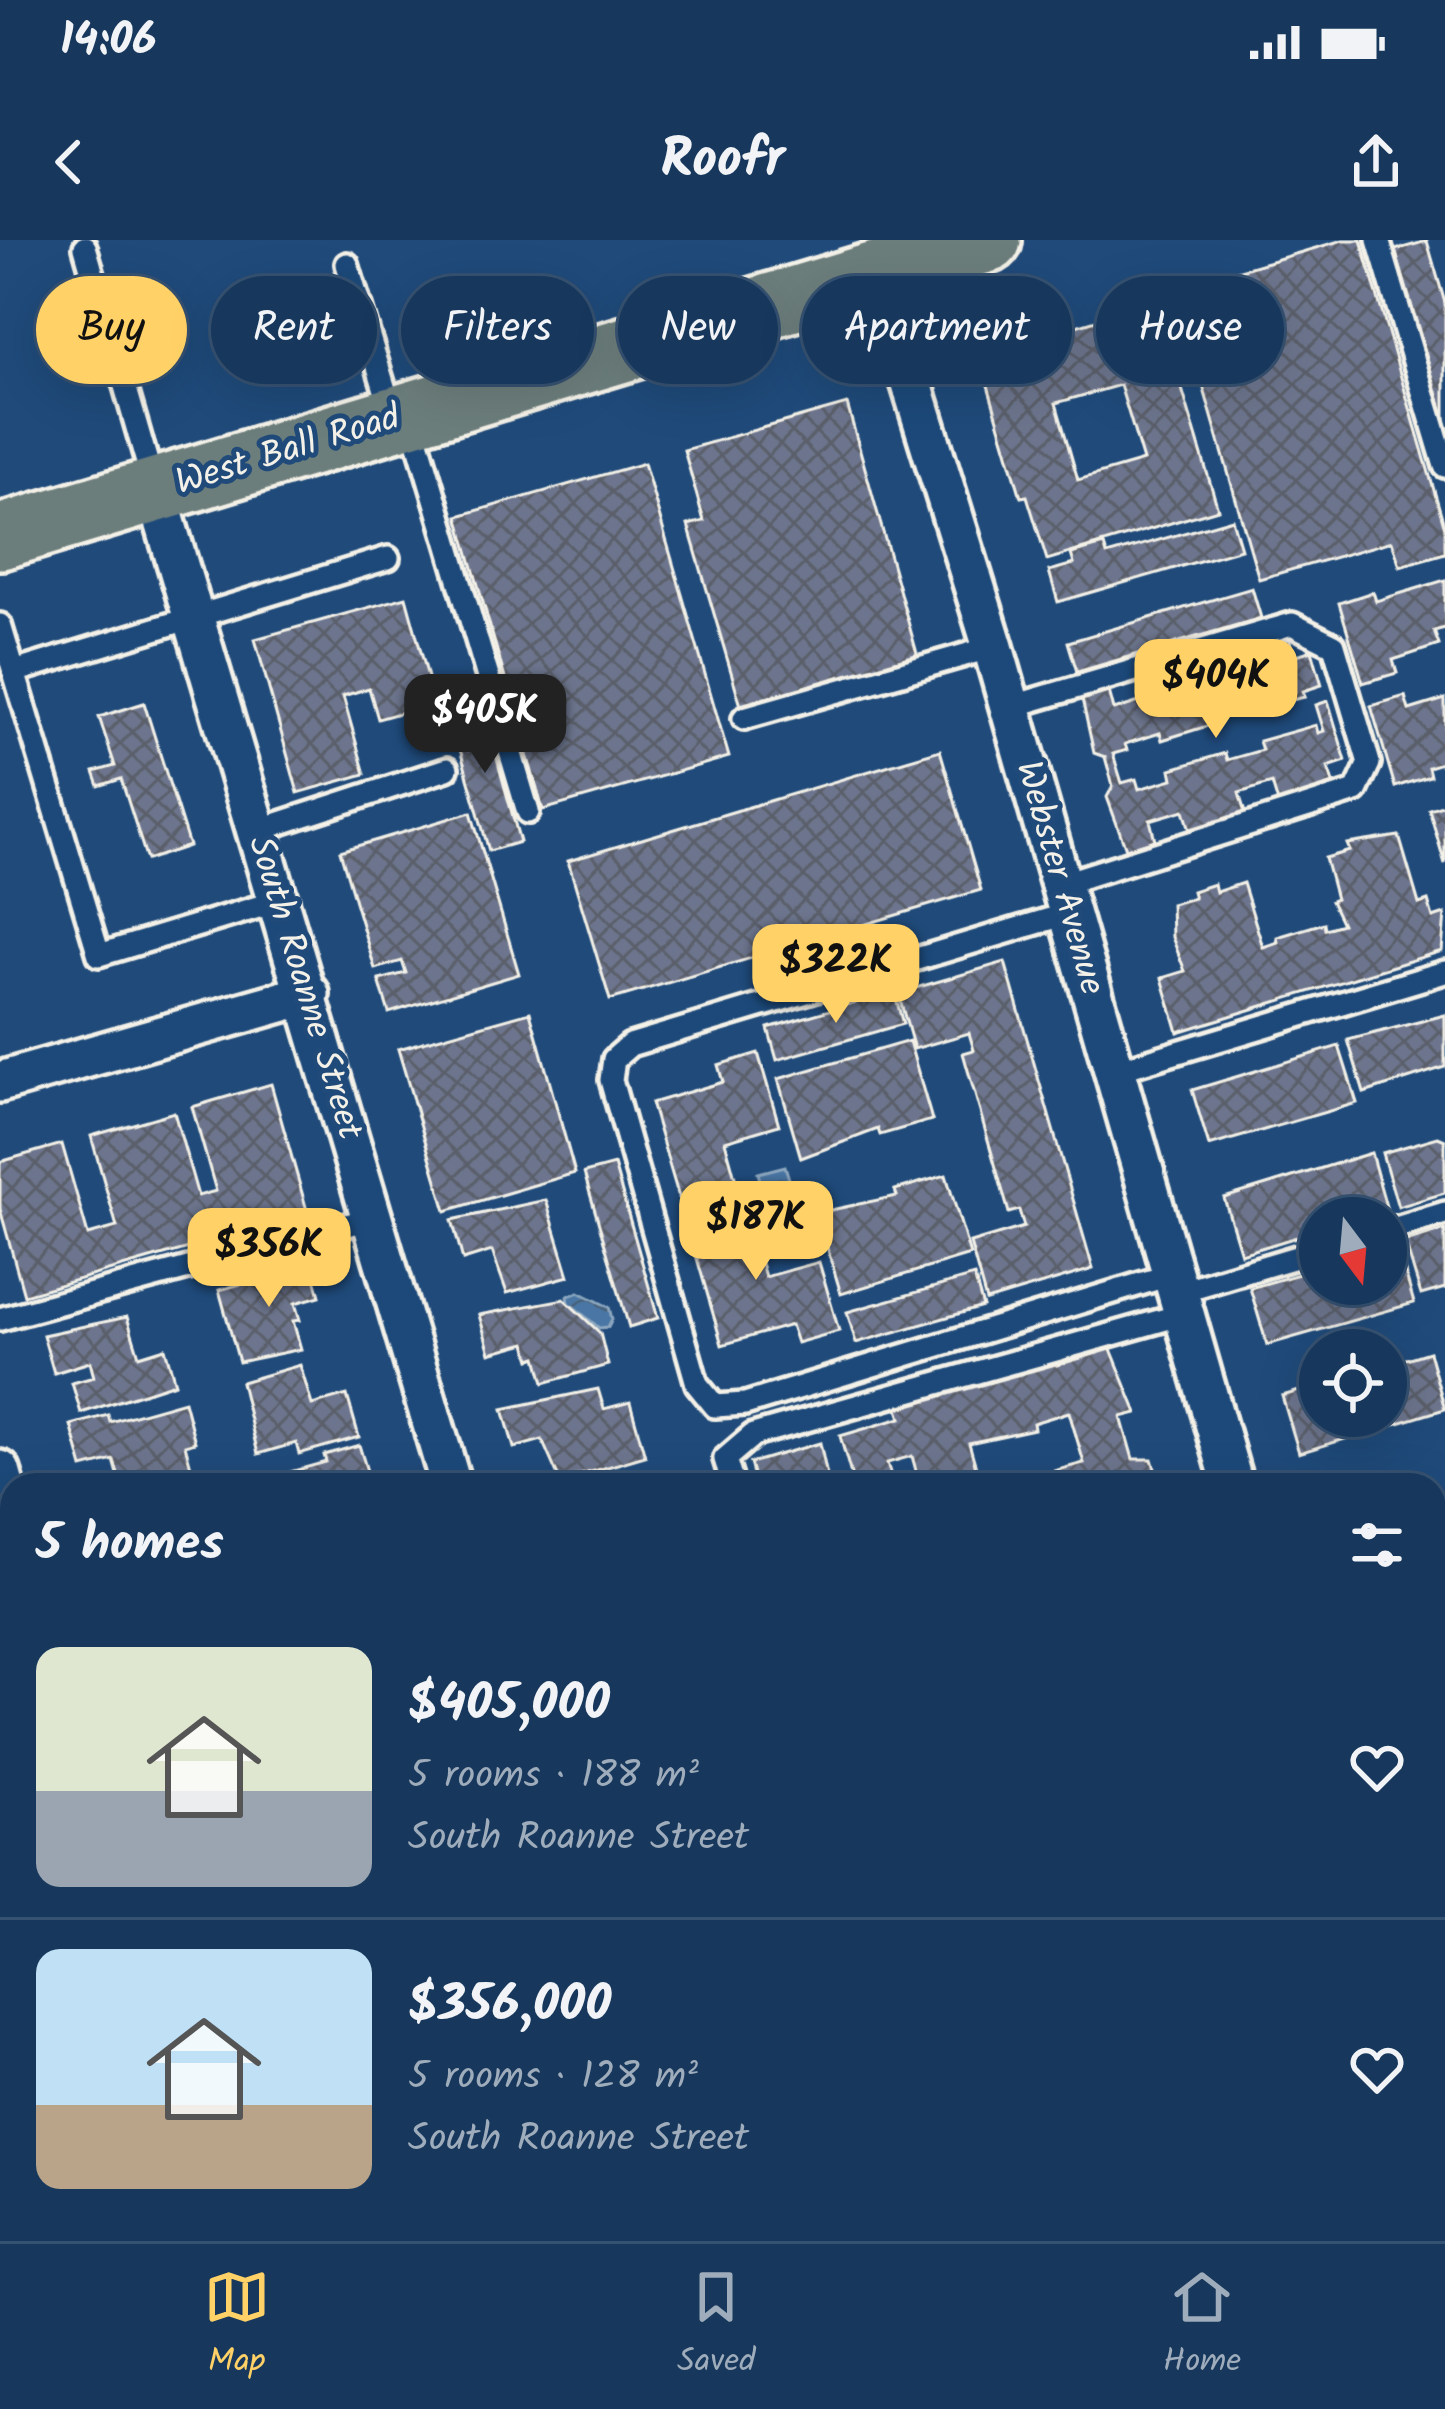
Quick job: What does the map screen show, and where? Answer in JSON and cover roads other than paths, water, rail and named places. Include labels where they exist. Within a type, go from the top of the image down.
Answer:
[{"type":"main road","name":"West Ball Road","points":[[0,537],[989,240]]},
{"type":"street","name":"Webster Avenue","points":[[878,274],[993,647],[1230,1473]]},
{"type":"street","name":"South Roanne Street","points":[[155,490],[448,1473]]},
{"type":"street","points":[[0,1082],[308,994]]},
{"type":"lane","points":[[1378,240],[1445,466]]},
{"type":"lane","points":[[85,247],[155,490]]},
{"type":"lane","points":[[347,264],[402,417],[528,812]]},
{"type":"lane","points":[[14,672],[388,558]]},
{"type":"lane","points":[[1010,707],[1292,624],[1334,646],[1369,763],[1356,791],[1065,899],[620,1051],[611,1080],[691,1361],[704,1398],[728,1408],[1179,1293]]},
{"type":"lane","points":[[0,625],[99,955],[278,901]]},
{"type":"lane","points":[[744,718],[993,647]]},
{"type":"lane","points":[[256,831],[447,769]]},
{"type":"lane","points":[[1115,1071],[1445,972]]},
{"type":"lane","points":[[1407,1225],[1445,1213]]},
{"type":"lane","points":[[0,1319],[374,1218]]},
{"type":"lane","points":[[729,1473],[725,1459],[753,1436],[1299,1256]]},
{"type":"water","points":[[785,1166],[803,1224],[775,1233],[758,1173]]},
{"type":"water","points":[[579,1292],[609,1307],[608,1327],[599,1328],[569,1303],[568,1296]]}]
